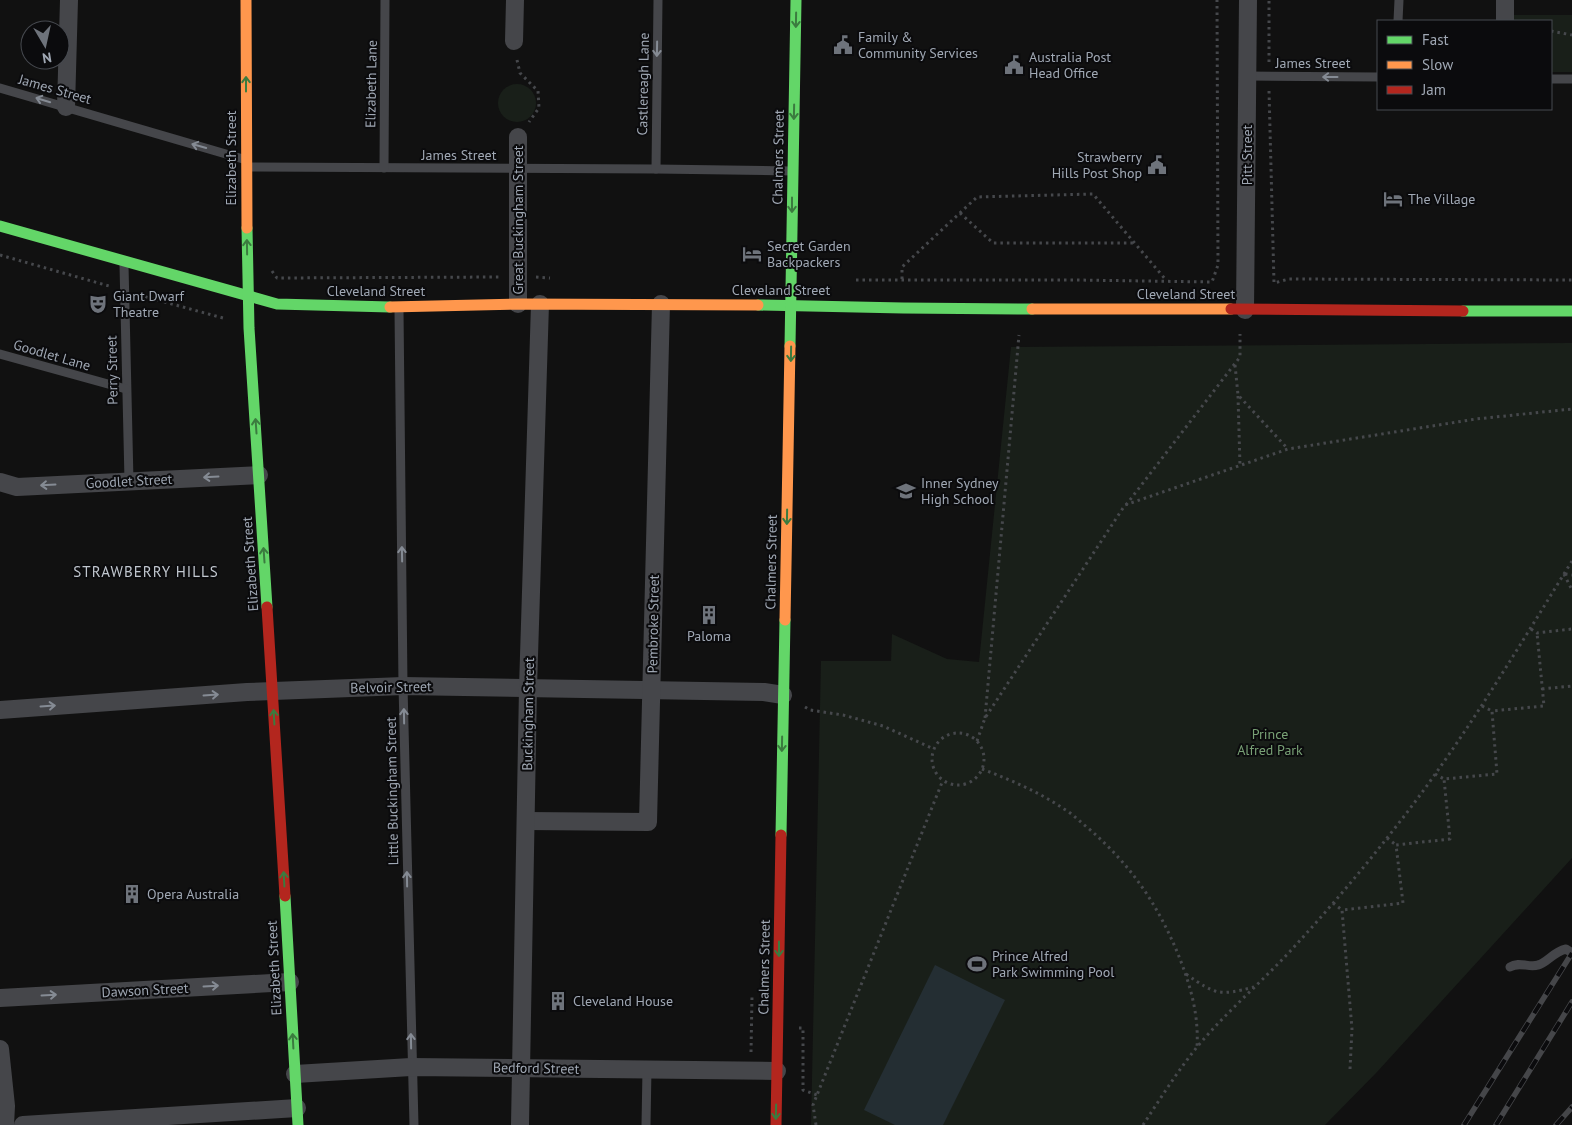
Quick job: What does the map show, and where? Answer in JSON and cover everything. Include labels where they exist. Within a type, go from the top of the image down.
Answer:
[{"type":"main road","name":"Elizabeth Street","points":[[246,0],[248,295],[297,1117]]},
{"type":"main road","name":"Chalmers Street","points":[[776,1125],[796,0]]},
{"type":"main road","name":"Cleveland Street","points":[[0,226],[277,304],[288,305],[399,307],[518,304],[661,304],[903,308],[1572,311]]},
{"type":"street","points":[[66,107],[69,0]]},
{"type":"street","points":[[514,41],[515,0]]},
{"type":"street","name":"Pitt Street","points":[[1245,310],[1248,0]]},
{"type":"street","points":[[1505,0],[1505,20]]},
{"type":"street","name":"Great Buckingham Street","points":[[518,137],[518,304]]},
{"type":"street","name":"Buckingham Street","points":[[520,1125],[528,688],[540,304]]},
{"type":"street","name":"Pembroke Street","points":[[526,821],[648,822],[661,304]]},
{"type":"street","name":"Goodlet Street","points":[[0,482],[17,487],[260,475]]},
{"type":"street","name":"Belvoir Street","points":[[0,710],[273,691],[403,686],[764,692],[783,695]]},
{"type":"street","name":"Dawson Street","points":[[0,998],[290,982]]},
{"type":"street","points":[[0,1049],[6,1106],[5,1125]]},
{"type":"street","name":"Bedford Street","points":[[295,1074],[412,1067],[777,1071]]},
{"type":"street","points":[[23,1125],[297,1117]]},
{"type":"lane","name":"Elizabeth Lane","points":[[384,168],[385,0]]},
{"type":"lane","name":"Castlereagh Lane","points":[[656,169],[658,0]]},
{"type":"lane","points":[[1398,20],[1399,0]]},
{"type":"lane","name":"James Street","points":[[1247,76],[1377,77]]},
{"type":"lane","points":[[1552,79],[1572,79]]},
{"type":"lane","name":"James Street","points":[[0,88],[246,163],[384,168],[656,169],[793,172]]},
{"type":"lane","name":"Perry Street","points":[[124,260],[129,480]]},
{"type":"lane","name":"Little Buckingham Street","points":[[399,307],[403,686],[414,1125]]},
{"type":"lane","name":"Goodlet Lane","points":[[0,354],[126,390]]},
{"type":"lane","points":[[1510,967],[1519,964],[1540,965],[1560,950],[1566,949],[1572,953]]},
{"type":"lane","points":[[646,1125],[647,1069]]},
{"type":"path","points":[[1212,282],[1218,265],[1217,0]]},
{"type":"path","points":[[1270,0],[1269,76],[1274,283],[1289,279],[1572,280]]},
{"type":"path","points":[[1552,31],[1572,35]]},
{"type":"path","name":"Great Buckingham Street","points":[[514,41],[520,73],[538,90],[539,108],[518,137]]},
{"type":"path","points":[[902,279],[902,267],[977,197],[1093,194],[1166,280]]},
{"type":"path","points":[[960,213],[993,243],[1134,243]]},
{"type":"path","points":[[272,271],[276,278]]},
{"type":"path","points":[[847,280],[1166,280],[1218,283]]},
{"type":"path","points":[[985,718],[1125,505],[1240,357],[1240,334]]},
{"type":"path","points":[[978,741],[985,718],[1019,335]]},
{"type":"path","points":[[1235,364],[1240,466]]},
{"type":"path","points":[[1238,395],[1288,449]]},
{"type":"path","points":[[1125,505],[1288,449],[1476,419],[1572,409]]},
{"type":"path","points":[[1143,1125],[1173,1079],[1197,1047],[1294,948],[1387,838],[1435,774],[1482,706],[1572,562]]},
{"type":"path","points":[[1564,574],[1572,575]]},
{"type":"path","points":[[1564,574],[1572,590]]},
{"type":"path","points":[[1531,629],[1537,633],[1572,629]]},
{"type":"path","points":[[1482,706],[1492,711],[1544,706],[1537,633]]},
{"type":"path","points":[[1542,689],[1572,686]]},
{"type":"path","points":[[783,695],[810,710],[843,714],[883,726],[934,749]]},
{"type":"path","points":[[1435,774],[1444,779],[1497,774],[1492,711]]},
{"type":"path","points":[[963,733],[978,741],[984,756],[982,769],[976,778],[969,783],[960,785],[951,784],[937,774],[933,766],[932,757],[934,749],[946,736],[963,733]]},
{"type":"path","points":[[982,769],[1023,785],[1066,810],[1105,843],[1125,863],[1156,906],[1186,974],[1196,1011],[1197,1047]]},
{"type":"path","points":[[1387,838],[1396,845],[1450,839],[1444,779]]},
{"type":"path","points":[[816,1125],[813,1105],[817,1094],[944,780]]},
{"type":"path","points":[[1332,903],[1342,910],[1403,903],[1396,845]]},
{"type":"path","points":[[1342,910],[1352,1029],[1350,1069]]},
{"type":"path","points":[[1186,974],[1209,991],[1230,993],[1255,986]]},
{"type":"path","points":[[750,1058],[752,996]]},
{"type":"path","points":[[803,1028],[803,1090],[817,1094]]},
{"type":"green space","points":[[1514,15],[1572,15],[1572,72],[1552,72],[1552,20],[1514,20]]},
{"type":"green space","points":[[517,84],[530,90],[536,103],[530,116],[517,122],[504,116],[498,103],[504,90]]},
{"type":"green space","name":"Prince Alfred Park","points":[[1572,343],[1572,858],[1377,1072],[1325,1125],[811,1125],[821,661],[891,661],[892,634],[947,659],[979,662],[1011,347]]},
{"type":"shaded area","points":[[935,965],[1005,1000],[943,1125],[895,1125],[864,1110]]},
{"type":"railway","points":[[1464,1125],[1572,953]]},
{"type":"railway","points":[[1496,1125],[1572,1002]]},
{"type":"railway","points":[[1556,1125],[1572,1107]]},
{"type":"traffic: fast","points":[[790,346],[796,0]]},
{"type":"traffic: fast","points":[[0,226],[277,304],[390,307]]},
{"type":"traffic: fast","points":[[247,228],[249,328],[267,607]]},
{"type":"traffic: fast","points":[[758,305],[1032,309]]},
{"type":"traffic: fast","points":[[1463,311],[1572,311]]},
{"type":"traffic: fast","points":[[781,835],[785,620]]},
{"type":"traffic: fast","points":[[285,896],[298,1125]]},
{"type":"traffic: slow","points":[[246,0],[247,228]]},
{"type":"traffic: slow","points":[[390,307],[518,304],[758,305]]},
{"type":"traffic: slow","points":[[1032,309],[1231,309]]},
{"type":"traffic: slow","points":[[785,620],[790,346]]},
{"type":"traffic: jam","points":[[1231,309],[1463,311]]},
{"type":"traffic: jam","points":[[267,607],[285,896]]},
{"type":"traffic: jam","points":[[776,1125],[781,835]]},
{"type":"place","name":"Family & Community Services","points":[[843,45]]},
{"type":"place","name":"Australia Post Head Office","points":[[1014,65]]},
{"type":"place","name":"Strawberry Hills Post Shop","points":[[1157,165]]},
{"type":"place","name":"The Village","points":[[1393,199]]},
{"type":"place","name":"Secret Garden Backpackers","points":[[752,254]]},
{"type":"place","name":"Giant Dwarf Theatre","points":[[98,304]]},
{"type":"place","name":"Inner Sydney High School","points":[[906,491]]},
{"type":"place","name":"Paloma","points":[[709,615]]},
{"type":"place","name":"Opera Australia","points":[[132,894]]},
{"type":"place","name":"Prince Alfred Park Swimming Pool","points":[[977,964]]},
{"type":"place","name":"Cleveland House","points":[[558,1001]]},
{"type":"district","name":"STRAWBERRY HILLS","points":[[146,571]]}]
